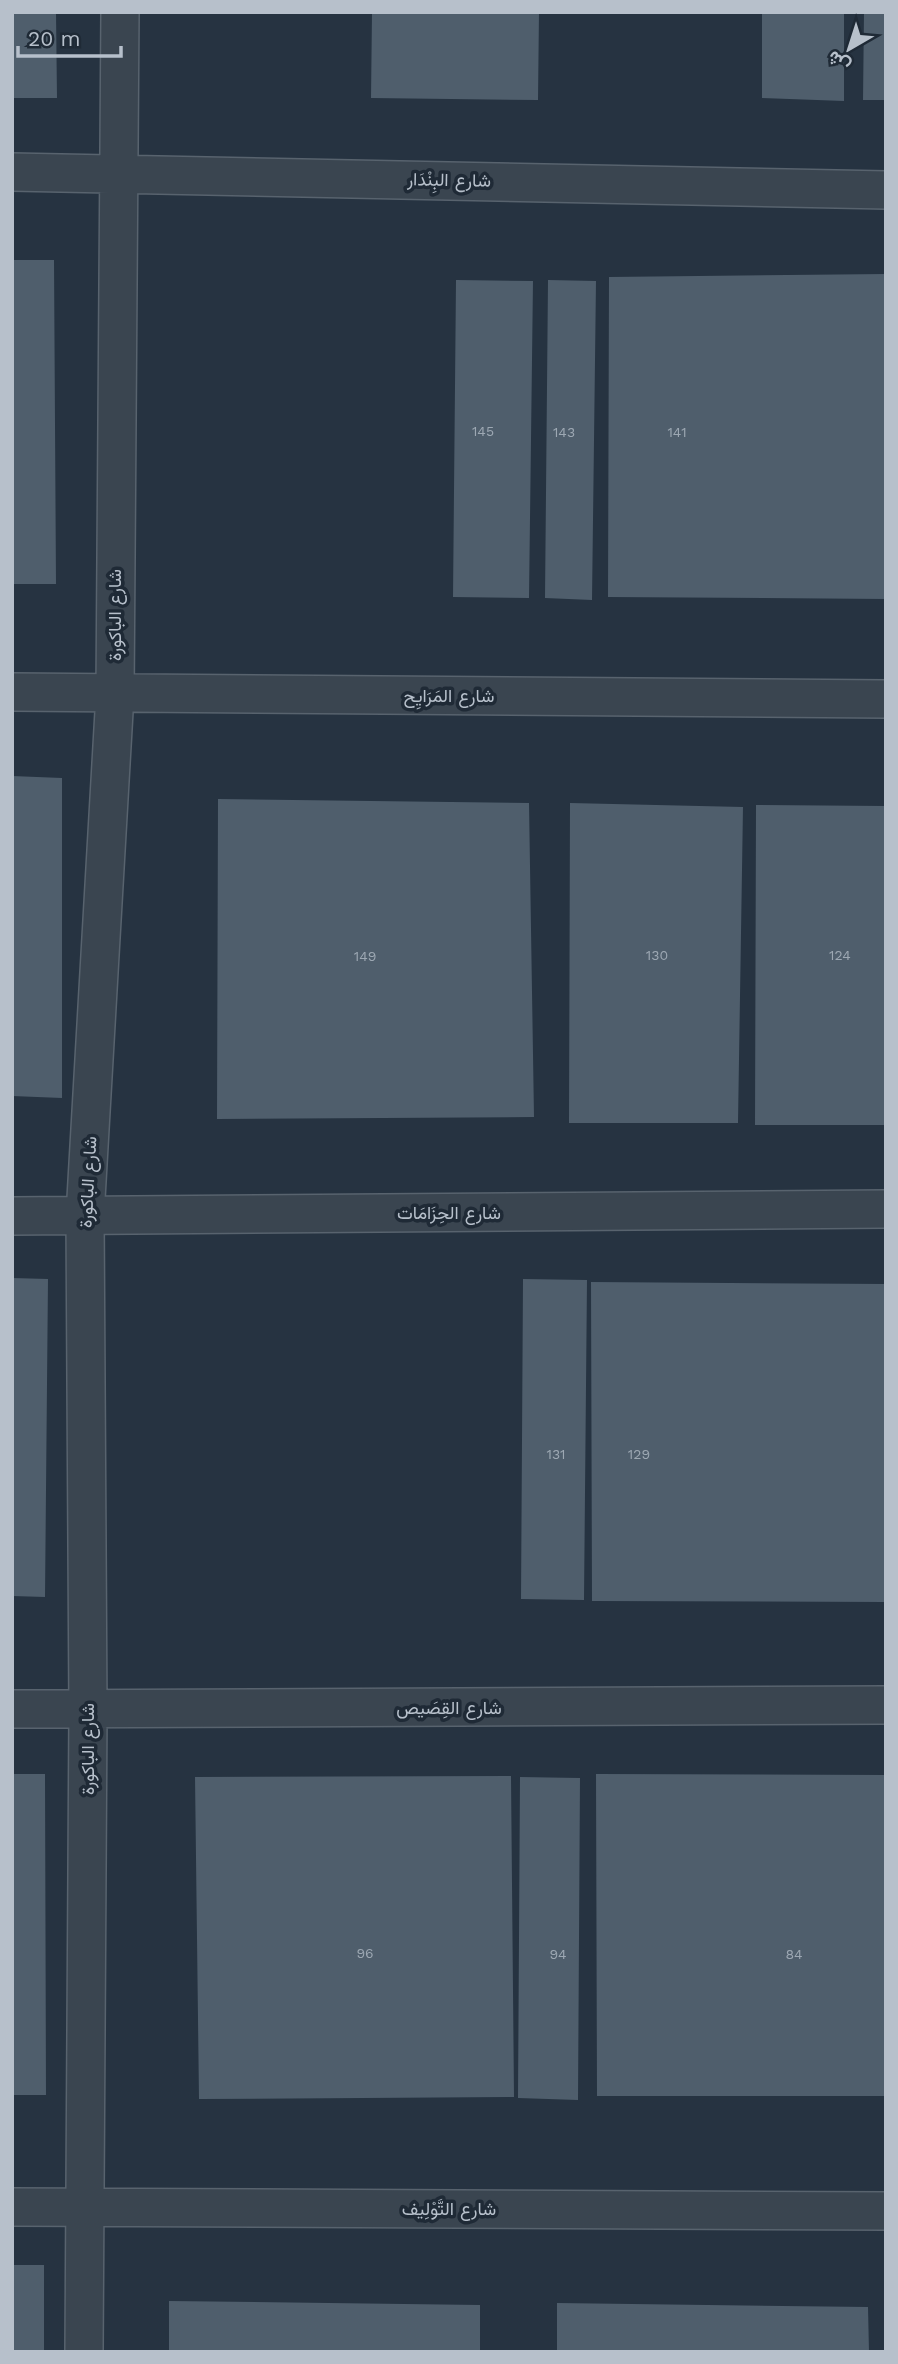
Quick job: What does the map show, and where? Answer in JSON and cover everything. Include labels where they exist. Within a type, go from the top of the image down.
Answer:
[{"type":"street","name":"شارع الباكورة","points":[[84,2352],[88,1710],[85,1216],[115,694],[120,12]]},
{"type":"street","name":"شارع البِنْدَار","points":[[12,172],[118,172],[886,190]]},
{"type":"street","name":"شارع المَرَايِح","points":[[12,692],[886,699]]},
{"type":"street","name":"شارع الحِزَامَات","points":[[12,1216],[886,1209]]},
{"type":"street","name":"شارع القِصَيص","points":[[12,1709],[886,1705]]},
{"type":"street","name":"شارع التَّوْلِيف","points":[[12,2207],[886,2211]]},
{"type":"building","points":[[12,12],[56,12],[57,98],[12,98]]},
{"type":"building","points":[[372,12],[539,12],[538,100],[371,98]]},
{"type":"building","points":[[762,12],[844,12],[844,101],[762,98]]},
{"type":"building","points":[[864,12],[886,12],[886,100],[863,100]]},
{"type":"building","points":[[12,260],[54,260],[56,584],[12,584]]},
{"type":"building","points":[[886,274],[886,599],[608,597],[609,277]]},
{"type":"building","points":[[456,280],[533,281],[529,598],[453,597]]},
{"type":"building","points":[[548,280],[596,281],[592,600],[545,598]]},
{"type":"building","points":[[12,776],[62,778],[62,1098],[12,1096]]},
{"type":"building","points":[[218,799],[529,803],[534,1117],[217,1119]]},
{"type":"building","points":[[570,803],[743,807],[738,1123],[569,1123]]},
{"type":"building","points":[[756,805],[886,806],[886,1125],[755,1125]]},
{"type":"building","points":[[12,1278],[48,1279],[45,1597],[12,1596]]},
{"type":"building","points":[[523,1279],[587,1280],[584,1600],[521,1599]]},
{"type":"building","points":[[591,1282],[886,1284],[886,1602],[592,1601]]},
{"type":"building","points":[[12,1774],[45,1774],[46,2095],[12,2095]]},
{"type":"building","points":[[596,1774],[886,1775],[886,2096],[597,2096]]},
{"type":"building","points":[[511,1776],[514,2097],[199,2099],[195,1777]]},
{"type":"building","points":[[520,1777],[580,1778],[578,2100],[518,2098]]},
{"type":"building","points":[[12,2265],[44,2265],[44,2352],[12,2352]]},
{"type":"building","points":[[169,2301],[480,2305],[480,2352],[169,2352]]},
{"type":"building","points":[[557,2303],[868,2307],[869,2352],[557,2352]]}]
